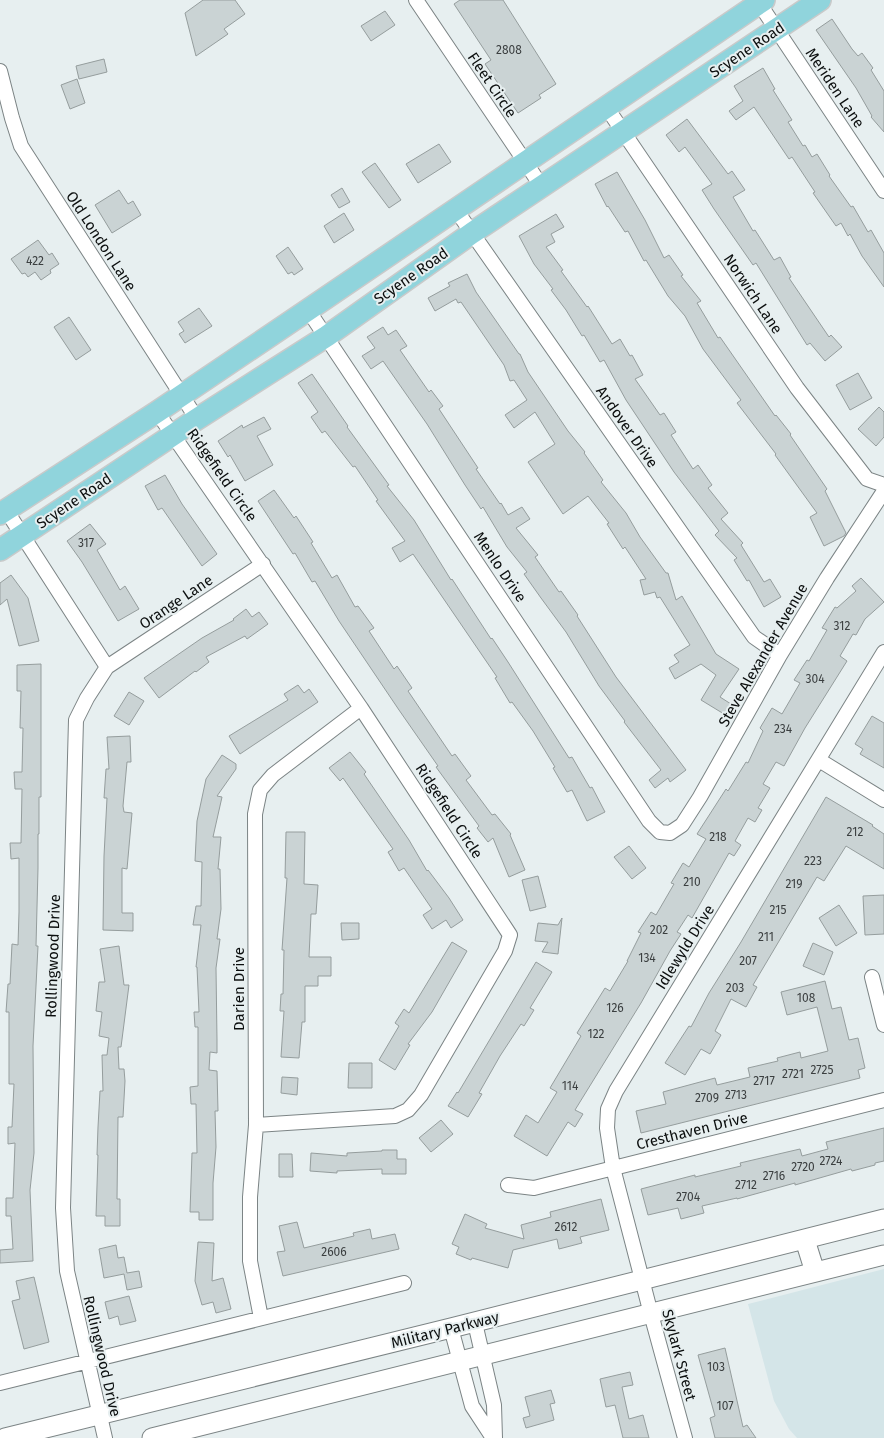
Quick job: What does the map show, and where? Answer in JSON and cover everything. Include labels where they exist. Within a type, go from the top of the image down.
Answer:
[{"type":"main road","name":"Scyene Road","points":[[0,550],[173,434],[327,336],[472,233],[820,0]]},
{"type":"main road","name":"Scyene Road","points":[[3,512],[157,412],[761,2]]},
{"type":"main road","name":"Military Parkway","points":[[5,1438],[884,1220]]},
{"type":"main road","points":[[805,1240],[815,1272]]},
{"type":"main road","points":[[152,1438],[884,1255]]},
{"type":"street","name":"Fleet Circle","points":[[416,0],[542,187]]},
{"type":"street","name":"Meriden Lane","points":[[761,2],[777,30],[884,191]]},
{"type":"street","name":"Old London Lane","points":[[0,71],[21,146],[198,419]]},
{"type":"street","name":"Norwich Lane","points":[[607,108],[796,388],[867,478],[884,485]]},
{"type":"street","name":"Andover Drive","points":[[456,210],[754,637],[780,655]]},
{"type":"street","name":"Menlo Drive","points":[[308,310],[649,821],[660,832],[670,833]]},
{"type":"street","name":"Ridgefield Circle","points":[[157,412],[361,708],[510,935],[505,950],[466,1018],[421,1095],[408,1110],[395,1116],[256,1125]]},
{"type":"street","name":"Steve Alexander Avenue","points":[[670,833],[682,826],[780,655],[827,578],[884,491]]},
{"type":"street","points":[[3,512],[22,535],[108,667]]},
{"type":"street","name":"Orange Lane","points":[[108,667],[263,564]]},
{"type":"street","name":"Idlewyld Drive","points":[[643,1281],[614,1168],[607,1128],[608,1109],[616,1091],[884,652]]},
{"type":"street","name":"Rollingwood Drive","points":[[104,1438],[67,1271],[63,1208],[76,720],[86,698],[108,667]]},
{"type":"street","name":"Darien Drive","points":[[261,1318],[250,1261],[250,1197],[256,1125],[255,814],[260,790],[273,775],[361,708]]},
{"type":"street","points":[[818,760],[884,800]]},
{"type":"street","points":[[872,977],[884,1025]]},
{"type":"street","name":"Cresthaven Drive","points":[[508,1185],[534,1188],[884,1100]]},
{"type":"street","name":"Skylark Street","points":[[643,1281],[685,1438]]},
{"type":"street","points":[[0,1383],[404,1283]]},
{"type":"street","points":[[475,1322],[494,1404],[494,1438]]},
{"type":"street","points":[[451,1328],[472,1406],[494,1438]]},
{"type":"shaded area","points":[[884,1269],[884,1438],[797,1438],[789,1429],[774,1401],[748,1304]]},
{"type":"building","points":[[203,0],[235,0],[245,14],[224,29],[228,34],[196,56],[185,13]]},
{"type":"building","points":[[460,0],[503,0],[556,84],[539,95],[541,98],[518,113],[485,64],[491,60],[454,4]]},
{"type":"building","points":[[385,11],[395,25],[371,41],[361,26]]},
{"type":"building","points":[[832,19],[852,49],[858,56],[862,53],[873,68],[871,70],[884,91],[884,132],[871,117],[856,88],[816,30]]},
{"type":"building","points":[[104,59],[107,72],[79,79],[76,66]]},
{"type":"building","points":[[763,68],[775,89],[773,90],[792,120],[788,122],[803,146],[805,145],[812,157],[817,154],[829,176],[851,207],[853,206],[868,232],[871,230],[884,253],[884,287],[862,256],[850,234],[848,236],[841,223],[836,226],[813,193],[815,192],[792,157],[789,159],[754,107],[736,120],[729,111],[743,101],[734,86]]},
{"type":"building","points":[[77,79],[85,103],[70,109],[61,85]]},
{"type":"building","points":[[687,119],[728,174],[732,171],[745,190],[733,197],[753,231],[755,230],[774,260],[780,257],[791,277],[789,278],[829,337],[831,335],[842,347],[825,361],[810,343],[807,345],[756,263],[753,265],[714,209],[702,190],[712,184],[685,147],[679,152],[666,135]]},
{"type":"building","points":[[439,144],[451,162],[418,183],[406,164]]},
{"type":"building","points":[[375,163],[401,200],[389,208],[362,172]]},
{"type":"building","points":[[617,172],[645,220],[664,258],[669,255],[683,275],[681,276],[701,301],[697,303],[718,338],[720,337],[775,416],[791,434],[827,489],[825,491],[846,533],[844,536],[824,546],[810,517],[817,513],[776,454],[737,403],[741,400],[703,349],[685,316],[668,296],[646,260],[644,261],[628,231],[625,232],[607,207],[595,184]]},
{"type":"building","points":[[342,188],[350,202],[339,208],[331,195]]},
{"type":"building","points":[[119,190],[128,204],[133,201],[141,215],[112,233],[95,205]]},
{"type":"building","points":[[344,213],[354,230],[334,243],[324,226]]},
{"type":"building","points":[[556,214],[564,227],[551,234],[555,242],[546,247],[563,270],[561,271],[588,306],[612,344],[620,339],[630,356],[632,355],[643,375],[635,379],[660,415],[664,413],[676,432],[671,435],[693,469],[698,465],[712,485],[708,488],[728,513],[721,519],[743,543],[741,545],[764,582],[770,579],[781,597],[764,607],[749,580],[747,581],[734,560],[737,558],[715,535],[719,531],[674,472],[626,400],[604,360],[600,362],[584,335],[582,336],[551,290],[553,289],[534,264],[519,236]]},
{"type":"building","points":[[38,240],[49,255],[52,253],[59,264],[41,280],[35,272],[28,277],[25,273],[22,274],[11,259]]},
{"type":"building","points":[[288,247],[303,269],[294,275],[292,272],[288,274],[276,256]]},
{"type":"building","points":[[467,274],[476,292],[520,354],[528,372],[568,431],[585,452],[603,480],[601,482],[626,513],[640,537],[666,573],[668,573],[676,600],[682,596],[716,654],[739,669],[720,697],[731,704],[724,714],[701,700],[716,675],[701,664],[675,679],[669,668],[679,662],[674,655],[690,645],[660,597],[657,598],[655,592],[644,595],[640,580],[646,579],[625,547],[623,549],[607,524],[609,523],[588,496],[563,514],[528,462],[555,444],[535,412],[514,428],[505,415],[527,400],[514,380],[510,381],[504,365],[461,302],[458,303],[456,299],[435,311],[428,298],[450,286],[448,283]]},
{"type":"building","points":[[199,308],[212,326],[185,343],[179,334],[184,331],[178,322]]},
{"type":"building","points":[[69,317],[91,350],[76,360],[54,327]]},
{"type":"building","points":[[383,327],[388,335],[396,330],[407,346],[400,350],[429,392],[431,390],[443,406],[439,409],[478,468],[476,469],[508,515],[522,507],[530,519],[516,528],[538,555],[535,557],[559,592],[561,591],[578,615],[616,677],[686,770],[670,782],[668,778],[655,788],[649,780],[661,770],[599,686],[566,632],[524,574],[527,572],[507,547],[483,507],[481,509],[427,424],[383,361],[371,369],[362,356],[375,348],[367,337]]},
{"type":"building","points":[[858,373],[872,398],[850,410],[836,385]]},
{"type":"building","points":[[312,374],[389,485],[387,486],[414,520],[451,580],[508,662],[569,758],[572,757],[590,788],[592,787],[605,812],[587,821],[572,790],[567,792],[553,768],[555,767],[533,731],[512,702],[510,703],[495,678],[497,677],[413,554],[400,562],[392,548],[405,541],[376,501],[378,500],[355,466],[353,467],[325,431],[322,433],[311,417],[318,412],[298,383]]},
{"type":"building","points":[[879,407],[884,412],[884,437],[876,446],[858,429]]},
{"type":"building","points":[[264,417],[271,429],[257,436],[273,465],[245,481],[230,455],[228,457],[218,441],[242,425],[243,428]]},
{"type":"building","points":[[165,475],[182,504],[217,554],[202,566],[162,508],[158,510],[145,486]]},
{"type":"building","points":[[274,490],[294,518],[296,516],[313,542],[311,543],[332,578],[337,575],[355,607],[358,606],[374,628],[369,631],[394,669],[397,666],[412,688],[408,691],[452,756],[455,754],[471,776],[466,780],[492,815],[495,814],[511,834],[525,870],[509,877],[493,838],[488,842],[477,828],[479,826],[436,767],[438,766],[339,621],[315,581],[312,582],[295,553],[293,554],[258,501]]},
{"type":"building","points":[[90,524],[106,544],[97,550],[120,590],[125,586],[139,609],[118,621],[67,541]]},
{"type":"building","points":[[11,575],[28,598],[39,641],[19,646],[7,599],[0,605],[0,583]]},
{"type":"building","points":[[861,578],[884,602],[865,619],[856,635],[853,634],[840,656],[847,661],[805,728],[784,766],[776,762],[763,784],[770,788],[758,808],[762,810],[755,822],[748,818],[735,841],[741,845],[734,856],[729,853],[692,918],[688,915],[677,932],[681,934],[575,1110],[583,1114],[575,1127],[568,1122],[547,1156],[514,1136],[526,1115],[538,1123],[557,1092],[550,1088],[581,1036],[577,1033],[605,988],[610,991],[628,961],[641,933],[638,932],[651,912],[656,915],[674,884],[671,883],[683,863],[689,867],[706,839],[697,834],[726,789],[728,791],[746,762],[748,763],[763,731],[760,728],[772,708],[782,714],[800,683],[794,680],[807,660],[809,661],[827,630],[822,628],[835,607],[837,608],[856,591],[852,586]]},
{"type":"building","points":[[246,609],[252,617],[259,612],[268,624],[247,639],[245,636],[206,657],[209,662],[159,698],[144,678],[202,638],[234,620]]},
{"type":"building","points":[[41,664],[41,797],[39,797],[36,946],[38,946],[33,1046],[34,1153],[30,1190],[33,1261],[0,1263],[0,1250],[13,1249],[11,1216],[6,1216],[6,1198],[13,1198],[15,1143],[8,1144],[8,1127],[12,1127],[14,1084],[9,1084],[9,1012],[6,1012],[8,984],[10,984],[12,944],[18,945],[19,858],[11,859],[10,843],[21,843],[22,789],[15,789],[14,772],[22,772],[23,728],[20,728],[21,691],[17,691],[17,665]]},
{"type":"building","points":[[298,685],[304,693],[309,689],[318,702],[240,754],[229,736],[288,700],[284,694]]},
{"type":"building","points":[[129,692],[144,701],[129,725],[114,716]]},
{"type":"building","points":[[872,716],[884,723],[884,768],[860,754],[863,749],[855,744]]},
{"type":"building","points":[[130,736],[131,762],[127,762],[123,806],[124,812],[132,813],[127,869],[122,868],[122,913],[133,913],[133,931],[103,930],[107,798],[104,798],[106,769],[109,769],[107,737]]},
{"type":"building","points":[[350,752],[366,772],[364,774],[409,840],[427,871],[449,898],[463,920],[451,928],[446,920],[432,929],[423,915],[432,909],[404,868],[399,871],[388,852],[393,849],[343,778],[340,781],[329,768]]},
{"type":"building","points":[[222,755],[236,764],[236,769],[217,796],[222,797],[213,837],[221,837],[218,869],[220,869],[221,909],[217,939],[220,939],[216,968],[217,1053],[210,1052],[209,1070],[217,1071],[218,1111],[215,1111],[216,1147],[213,1183],[213,1220],[199,1220],[199,1212],[190,1212],[192,1153],[197,1153],[196,1104],[191,1104],[190,1087],[198,1086],[198,1027],[195,1027],[194,1012],[199,1012],[196,967],[201,925],[193,925],[196,906],[201,906],[202,862],[195,861],[197,821],[206,779]]},
{"type":"building","points":[[826,797],[873,825],[884,834],[884,869],[846,846],[824,881],[817,877],[753,985],[757,987],[746,1007],[731,999],[715,1031],[721,1035],[710,1054],[701,1049],[685,1075],[665,1063],[689,1026],[691,1027],[709,993]]},
{"type":"building","points":[[286,832],[305,832],[304,884],[318,885],[316,914],[311,914],[309,957],[331,957],[331,976],[318,976],[318,986],[305,986],[305,1022],[302,1022],[299,1058],[281,1057],[284,1011],[280,1011],[281,994],[283,994],[284,950],[282,950],[287,878],[285,878]]},
{"type":"building","points":[[629,846],[646,868],[632,879],[614,857]]},
{"type":"building","points":[[538,876],[546,907],[530,911],[522,880]]},
{"type":"building","points":[[884,895],[884,934],[865,935],[863,896]]},
{"type":"building","points":[[839,905],[857,933],[836,946],[819,918]]},
{"type":"building","points":[[562,918],[558,954],[542,952],[548,942],[535,941],[538,923],[558,925]]},
{"type":"building","points":[[341,923],[359,923],[359,939],[342,940]]},
{"type":"building","points":[[452,942],[467,951],[432,1012],[408,1044],[410,1045],[395,1070],[379,1060],[399,1026],[395,1023],[404,1009],[409,1013]]},
{"type":"building","points":[[813,943],[833,952],[824,975],[803,966]]},
{"type":"building","points":[[119,946],[124,985],[129,985],[121,1047],[118,1047],[119,1069],[124,1069],[125,1081],[123,1117],[118,1117],[117,1199],[120,1199],[120,1226],[105,1226],[105,1216],[96,1216],[97,1155],[100,1091],[103,1091],[102,1055],[107,1055],[109,1038],[99,1036],[102,1012],[96,1011],[99,982],[105,982],[100,949]]},
{"type":"building","points":[[536,962],[552,972],[530,1008],[534,1010],[524,1026],[521,1024],[500,1056],[479,1093],[482,1094],[468,1117],[448,1106],[458,1093]]},
{"type":"building","points":[[825,981],[832,1009],[841,1007],[849,1040],[858,1038],[865,1068],[858,1070],[860,1078],[641,1133],[636,1111],[666,1104],[663,1092],[715,1078],[717,1085],[750,1077],[748,1068],[778,1061],[777,1058],[800,1052],[801,1058],[828,1051],[817,1007],[787,1015],[781,992]]},
{"type":"building","points":[[349,1063],[372,1063],[372,1088],[348,1088]]},
{"type":"building","points":[[282,1077],[298,1078],[297,1095],[281,1093]]},
{"type":"building","points":[[441,1120],[453,1134],[431,1152],[419,1138]]},
{"type":"building","points":[[884,1128],[884,1161],[875,1163],[875,1165],[852,1171],[851,1169],[795,1185],[795,1183],[737,1199],[702,1206],[704,1213],[681,1219],[678,1208],[648,1215],[641,1189],[695,1175],[695,1177],[741,1166],[740,1163],[800,1149],[802,1156],[828,1149],[826,1142]]},
{"type":"building","points":[[397,1150],[397,1159],[406,1159],[406,1174],[382,1174],[382,1169],[337,1171],[337,1173],[310,1171],[311,1153],[347,1156],[347,1153]]},
{"type":"building","points":[[279,1154],[292,1154],[293,1177],[279,1177]]},
{"type":"building","points":[[601,1199],[609,1230],[580,1237],[582,1243],[559,1249],[557,1239],[513,1250],[508,1268],[472,1258],[471,1260],[456,1254],[459,1247],[452,1244],[465,1214],[487,1224],[485,1228],[524,1239],[521,1225],[551,1217],[550,1212]]},
{"type":"building","points":[[297,1222],[304,1248],[354,1236],[353,1233],[370,1229],[372,1239],[395,1234],[399,1249],[283,1276],[277,1252],[285,1251],[279,1226]]},
{"type":"building","points":[[198,1242],[214,1243],[212,1281],[223,1278],[231,1309],[216,1313],[213,1302],[202,1305],[195,1281]]},
{"type":"building","points":[[116,1245],[118,1258],[124,1257],[127,1273],[139,1271],[142,1287],[127,1290],[124,1274],[104,1278],[99,1249]]},
{"type":"building","points":[[34,1277],[49,1342],[24,1349],[12,1301],[20,1299],[16,1281]]},
{"type":"building","points":[[129,1296],[136,1321],[120,1325],[118,1316],[109,1319],[105,1302]]},
{"type":"building","points":[[725,1348],[743,1427],[747,1425],[756,1438],[715,1438],[710,1418],[715,1416],[698,1355]]},
{"type":"building","points":[[630,1372],[633,1385],[622,1387],[629,1419],[643,1415],[649,1438],[623,1438],[615,1405],[606,1407],[600,1379]]},
{"type":"building","points":[[551,1390],[555,1403],[550,1404],[554,1420],[526,1428],[523,1418],[530,1416],[525,1397]]}]
